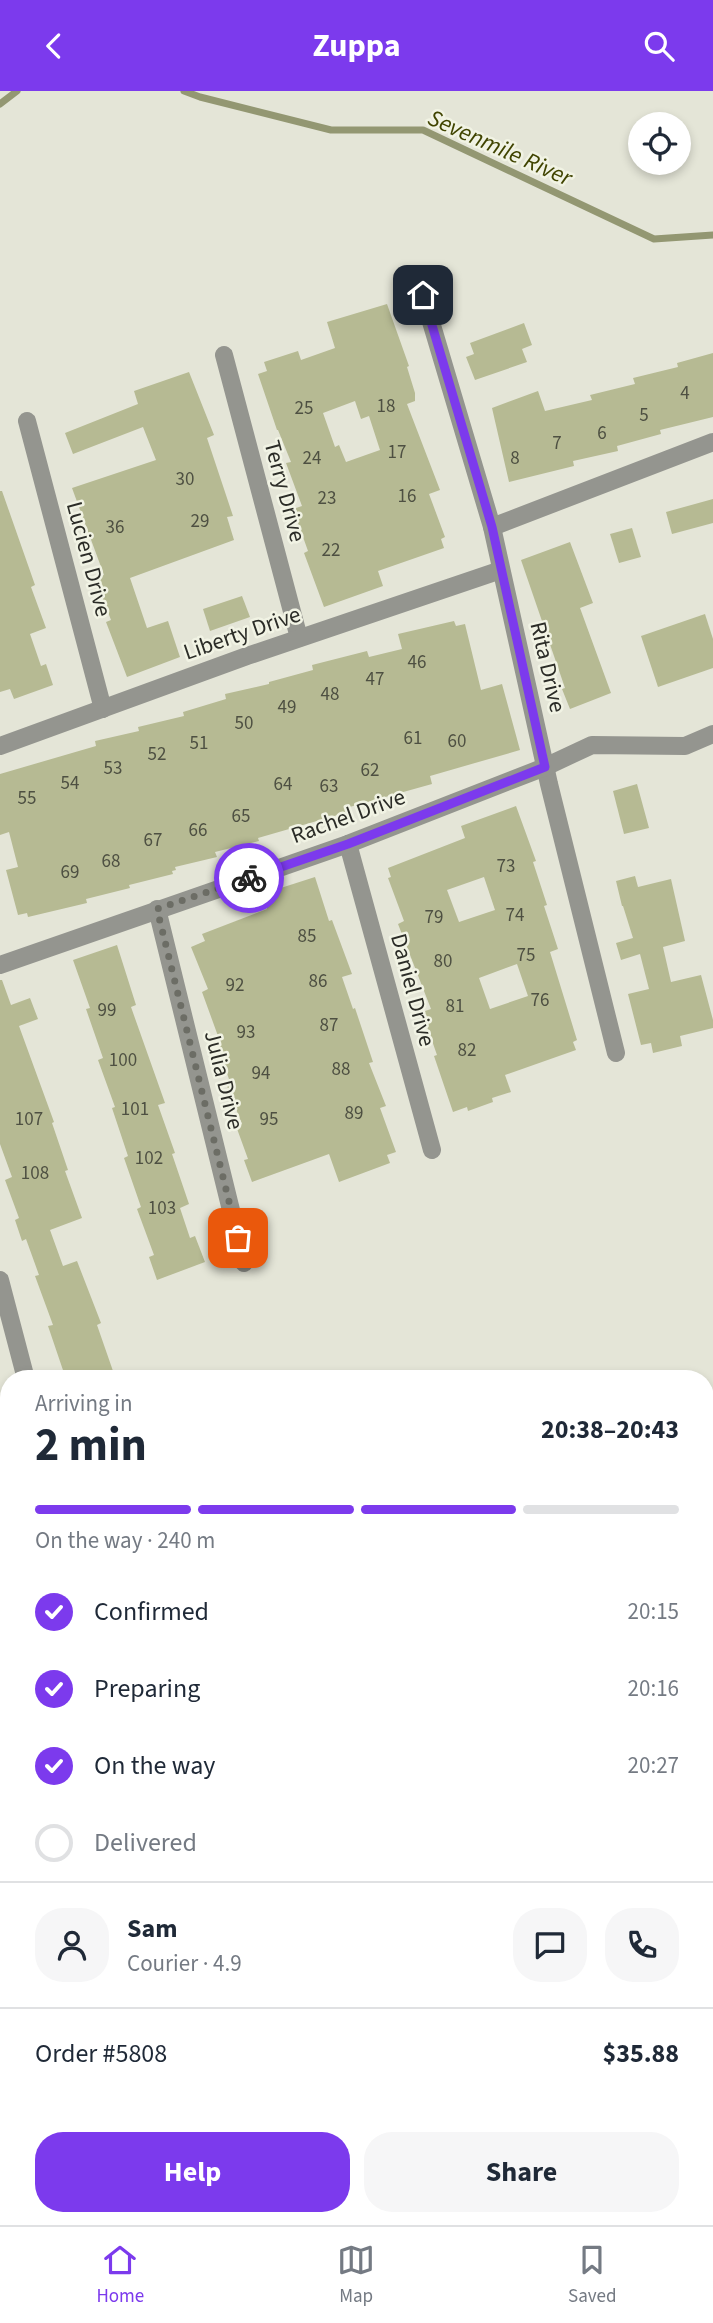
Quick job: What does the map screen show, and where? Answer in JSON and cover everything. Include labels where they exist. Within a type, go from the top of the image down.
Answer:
[{"type":"street","name":"Rita Drive","points":[[423,295],[492,527],[545,767],[616,1053]]},
{"type":"street","name":"Terry Drive","points":[[224,355],[299,638]]},
{"type":"street","name":"Lucien Drive","points":[[27,421],[103,709]]},
{"type":"street","points":[[492,527],[713,442]]},
{"type":"street","name":"Liberty Drive","points":[[0,746],[299,638],[501,570]]},
{"type":"street","name":"Rachel Drive","points":[[0,965],[348,844],[545,767],[592,745],[685,745],[713,734]]},
{"type":"street","name":"Daniel Drive","points":[[348,844],[432,1150]]},
{"type":"street","name":"Julia Drive","points":[[157,909],[244,1263]]},
{"type":"street","points":[[0,1280],[24,1370]]},
{"type":"building","points":[[387,304],[409,366],[407,367],[415,393],[415,401],[407,404],[440,490],[429,494],[445,537],[441,539],[444,548],[378,571],[383,586],[324,607],[304,553],[308,551],[293,509],[302,506],[286,463],[291,462],[258,374],[267,371],[264,362],[298,351],[301,360],[335,348],[327,322]],"holes":[[[355,401],[361,419],[369,416],[380,450],[346,462],[339,445],[335,447],[323,413]]]},
{"type":"building","points":[[524,323],[532,345],[522,349],[527,362],[475,380],[466,357],[474,354],[470,343]]},
{"type":"building","points":[[713,353],[713,417],[660,430],[661,434],[617,446],[618,451],[573,461],[574,466],[509,482],[492,408],[538,391],[545,411],[592,400],[590,395],[635,384],[633,378],[678,367],[677,363]]},
{"type":"building","points":[[189,372],[214,435],[207,438],[233,516],[227,517],[234,540],[130,578],[147,628],[168,621],[180,657],[127,677],[106,622],[111,620],[95,578],[104,575],[72,488],[156,460],[143,427],[73,454],[65,433],[138,404],[134,391]]},
{"type":"building","points":[[0,491],[35,585],[31,587],[46,628],[30,634],[41,666],[46,664],[53,685],[14,699],[10,689],[0,692]]},
{"type":"building","points":[[713,499],[713,523],[672,534],[666,512]]},
{"type":"building","points":[[632,528],[641,557],[619,563],[610,534]]},
{"type":"building","points":[[570,542],[593,603],[580,608],[611,693],[570,709],[521,560]]},
{"type":"building","points":[[242,596],[250,617],[210,631],[203,609]]},
{"type":"building","points":[[705,614],[713,639],[713,668],[658,687],[641,636]]},
{"type":"building","points":[[454,621],[456,626],[465,624],[481,690],[502,684],[520,750],[430,776],[432,784],[346,808],[348,812],[258,838],[259,841],[215,852],[217,857],[175,867],[173,874],[86,899],[87,903],[28,917],[27,913],[18,915],[6,870],[18,867],[9,832],[0,835],[0,774],[96,746],[95,741],[139,731],[138,727],[184,716],[183,712],[226,699],[225,694],[313,670],[312,665],[367,651],[369,657],[402,649],[398,634]]},
{"type":"building","points":[[637,784],[649,828],[624,834],[613,791]]},
{"type":"building","points":[[516,806],[536,861],[533,862],[547,905],[544,906],[558,949],[550,952],[577,1040],[573,1042],[576,1050],[505,1075],[511,1092],[492,1098],[493,1102],[468,1111],[467,1107],[453,1112],[422,1012],[431,1009],[398,924],[404,921],[388,878],[391,877],[388,868],[465,838],[461,826]],"holes":[[[484,877],[495,910],[459,922],[447,890]],[[517,964],[528,996],[490,1009],[479,978]]]},
{"type":"building","points":[[635,876],[638,887],[671,879],[685,941],[663,947],[671,982],[701,975],[713,1020],[713,1028],[680,1036],[682,1046],[653,1053],[651,1043],[641,1045],[628,994],[649,989],[640,954],[621,960],[616,943],[633,938],[616,881]]},
{"type":"building","points":[[315,877],[329,921],[332,920],[352,974],[342,977],[373,1062],[369,1063],[386,1106],[380,1108],[396,1152],[387,1155],[390,1163],[339,1182],[329,1154],[252,1182],[244,1160],[248,1159],[236,1126],[242,1124],[225,1081],[229,1079],[214,1037],[218,1036],[202,992],[208,989],[191,947],[205,941],[202,934],[267,909],[262,894]]},
{"type":"building","points":[[117,945],[136,1005],[131,1007],[165,1103],[158,1105],[189,1204],[180,1208],[190,1238],[195,1236],[205,1262],[157,1280],[149,1257],[154,1255],[137,1209],[141,1207],[124,1158],[128,1156],[112,1108],[115,1107],[98,1060],[103,1058],[86,1009],[90,1008],[73,960]]},
{"type":"building","points":[[2,980],[11,1005],[30,998],[38,1019],[19,1026],[54,1122],[52,1123],[68,1170],[65,1171],[82,1218],[50,1230],[63,1266],[77,1261],[101,1323],[97,1325],[113,1370],[63,1370],[48,1326],[53,1325],[35,1276],[39,1275],[26,1239],[22,1241],[15,1220],[19,1218],[5,1180],[12,1177],[0,1144]]},
{"type":"waterway","name":"Sevenmile River","points":[[0,104],[17,91]]},
{"type":"waterway","name":"Sevenmile River","points":[[184,91],[331,130],[423,130],[654,239],[713,235]]},
{"type":"way so far","points":[[238,1238],[157,909],[249,878]]},
{"type":"route","points":[[249,878],[348,844],[545,767],[492,527],[423,295]]}]
